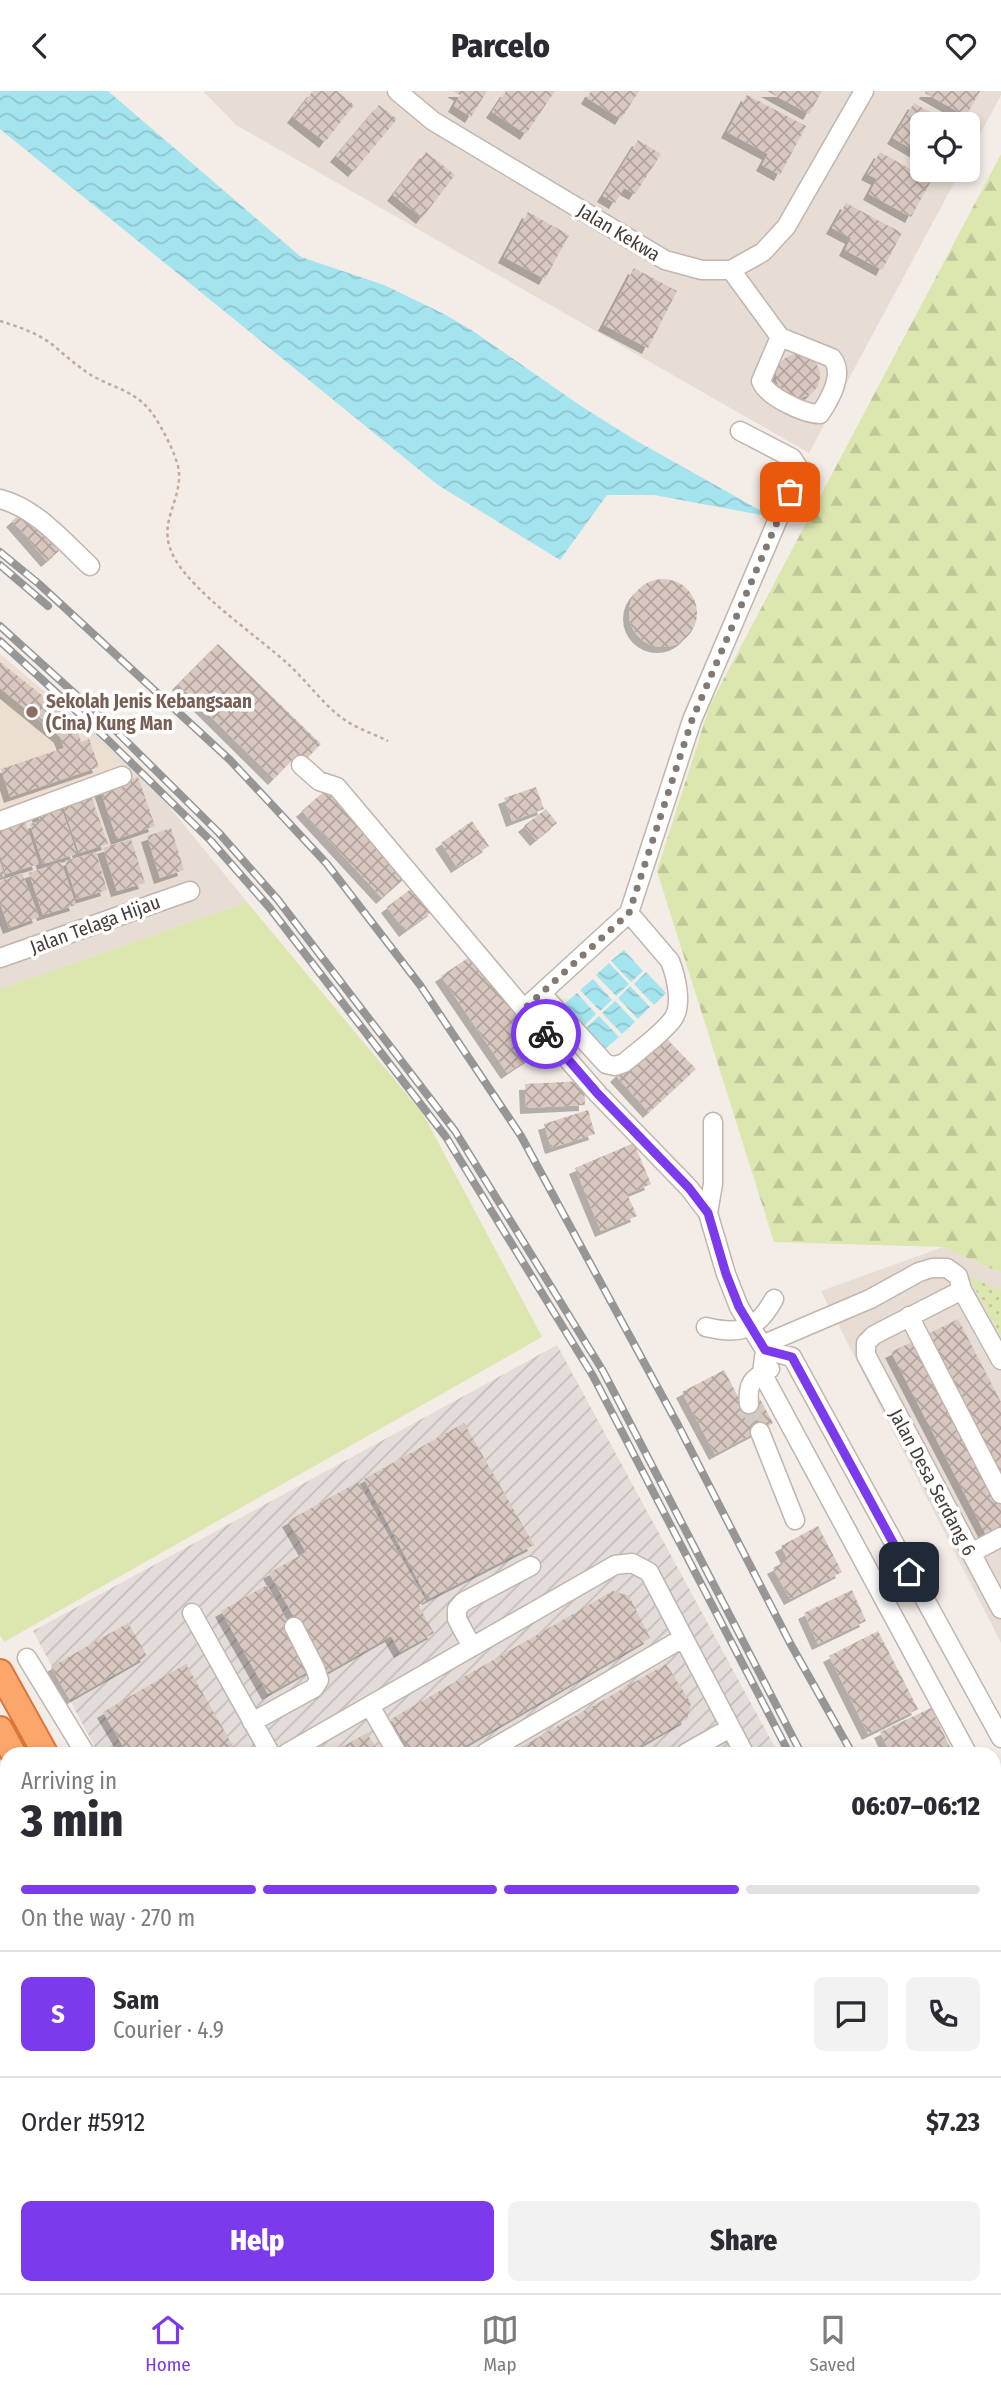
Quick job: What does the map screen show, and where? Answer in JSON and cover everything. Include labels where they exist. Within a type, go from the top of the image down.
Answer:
[{"type":"highway","points":[[0,1672],[42,1747]]},
{"type":"highway","points":[[0,1729],[10,1747]]},
{"type":"street","name":"Jalan Kekwa","points":[[397,91],[433,121],[665,260],[702,270],[731,269],[763,252],[786,227],[863,91]]},
{"type":"street","points":[[731,269],[780,337],[832,358],[838,366],[838,376],[820,414],[811,414],[763,388],[761,381],[780,337]]},
{"type":"street","points":[[524,1009],[629,913],[692,720],[784,507],[798,467],[792,458],[740,431]]},
{"type":"street","points":[[0,499],[23,509],[45,524],[90,566]]},
{"type":"street","points":[[301,765],[318,781],[337,787],[598,1094],[689,1188],[708,1213],[726,1274],[749,1326],[764,1347],[792,1357],[1001,1738]]},
{"type":"street","points":[[0,821],[122,775]]},
{"type":"street","name":"Jalan Telaga Hijau","points":[[0,958],[190,891]]},
{"type":"street","points":[[542,994],[606,1064],[615,1066],[624,1063],[673,1020],[678,1001],[674,970],[670,961],[629,913]]},
{"type":"street","points":[[708,1213],[713,1184],[713,1122]]},
{"type":"street","points":[[764,1347],[870,1299],[919,1272],[932,1268],[947,1268],[958,1276],[962,1290],[1001,1360]]},
{"type":"street","points":[[962,1290],[909,1317],[1001,1494]]},
{"type":"street","points":[[706,1327],[736,1332],[767,1312],[774,1299]]},
{"type":"street","name":"Jalan Desa Serdang 6","points":[[909,1317],[874,1335],[866,1343],[866,1356],[1001,1609]]},
{"type":"street","points":[[764,1347],[762,1373],[964,1747]]},
{"type":"street","points":[[749,1404],[748,1391],[753,1381],[792,1357]]},
{"type":"street","points":[[760,1432],[795,1520]]},
{"type":"street","points":[[971,1553],[1001,1537]]},
{"type":"street","points":[[298,1747],[615,1565],[632,1563],[649,1572],[741,1747]]},
{"type":"street","points":[[472,1647],[457,1619],[457,1609],[463,1602],[531,1566]]},
{"type":"street","points":[[192,1613],[267,1747]]},
{"type":"street","points":[[252,1722],[314,1688],[318,1680],[316,1668],[294,1627]]},
{"type":"street","points":[[495,1747],[683,1638]]},
{"type":"street","points":[[27,1658],[81,1747]]},
{"type":"street","points":[[370,1706],[394,1747]]},
{"type":"street","points":[[697,1747],[730,1728]]},
{"type":"path","points":[[0,321],[24,328],[85,371],[125,390],[147,406],[162,431],[178,468],[179,485],[169,513],[166,537],[175,559],[196,585],[289,665],[344,720],[388,741]]},
{"type":"shaded area","points":[[203,91],[1001,91],[980,134],[980,112],[910,112],[910,182],[955,182],[809,453],[236,125]]},
{"type":"shaded area","points":[[0,654],[145,777],[247,902],[0,989]]},
{"type":"shaded area","name":"Sekolah Jenis Kebangsaan (Cina) Kung Man","points":[[2,656],[126,766],[0,812]]},
{"type":"shaded area","points":[[943,1247],[1001,1273],[1001,1643],[821,1291]]},
{"type":"shaded area","points":[[557,1345],[775,1747],[95,1747],[33,1631]]},
{"type":"green space","points":[[1001,154],[1001,1273],[943,1247],[774,1242],[657,871],[710,705]]},
{"type":"green space","points":[[247,902],[423,1114],[542,1337],[4,1642],[0,1635],[0,989]]},
{"type":"green space","points":[[968,1276],[1001,1290],[1001,1336]]},
{"type":"water","points":[[0,91],[108,91],[301,257],[384,285],[444,314],[635,440],[772,517],[654,495],[607,495],[560,560],[438,485],[0,129]]},
{"type":"water","points":[[624,950],[643,971],[631,982],[611,961]]},
{"type":"water","points":[[609,963],[629,984],[616,996],[596,975]]},
{"type":"water","points":[[646,972],[666,993],[654,1005],[634,984]]},
{"type":"water","points":[[593,979],[612,1000],[600,1011],[580,990]]},
{"type":"water","points":[[630,986],[650,1007],[638,1019],[618,998]]},
{"type":"water","points":[[577,993],[596,1014],[584,1026],[564,1004]]},
{"type":"water","points":[[615,1001],[635,1022],[622,1034],[602,1013]]},
{"type":"water","points":[[599,1016],[619,1037],[606,1048],[586,1028]]},
{"type":"building","points":[[313,91],[337,91],[354,105],[325,142],[293,117]]},
{"type":"building","points":[[453,91],[487,91],[471,117],[454,106],[460,95]]},
{"type":"building","points":[[506,91],[555,91],[526,134],[492,112]]},
{"type":"building","points":[[591,91],[639,91],[621,119],[587,98]]},
{"type":"building","points":[[767,91],[822,91],[809,114]]},
{"type":"building","points":[[980,91],[968,112],[959,112],[925,93]]},
{"type":"building","points":[[747,95],[806,126],[780,175],[762,165],[768,154],[727,132]]},
{"type":"building","points":[[914,103],[930,112],[910,112],[910,148],[893,138]]},
{"type":"building","points":[[379,105],[397,119],[354,171],[336,156]]},
{"type":"building","points":[[638,140],[661,154],[635,194],[624,188],[615,203],[603,196]]},
{"type":"building","points":[[426,152],[455,175],[422,218],[393,195]]},
{"type":"building","points":[[880,152],[910,169],[910,182],[930,182],[911,217],[869,194],[877,179],[867,174]]},
{"type":"building","points":[[846,203],[902,233],[882,270],[845,250],[851,238],[832,228]]},
{"type":"building","points":[[528,212],[569,235],[545,279],[504,257]]},
{"type":"building","points":[[634,268],[677,291],[648,348],[604,325]]},
{"type":"building","points":[[798,354],[807,355],[814,360],[819,367],[819,385],[814,392],[807,397],[798,398],[789,397],[782,392],[777,385],[776,376],[777,367],[782,360],[789,355]]},
{"type":"building","points":[[24,511],[59,551],[47,561],[12,521]]},
{"type":"building","points":[[663,579],[676,581],[687,589],[695,600],[695,626],[687,637],[676,645],[663,647],[650,645],[639,637],[631,626],[629,613],[631,600],[639,589],[650,581]]},
{"type":"building","points":[[218,644],[321,744],[306,759],[299,753],[274,779],[178,684]]},
{"type":"building","points":[[0,662],[68,716],[64,723],[78,731],[81,742],[89,739],[99,767],[10,797],[1,769],[64,748],[60,737],[0,688]]},
{"type":"building","points":[[138,777],[155,826],[117,839],[100,789]]},
{"type":"building","points":[[329,787],[409,874],[382,898],[302,811]]},
{"type":"building","points":[[536,787],[544,809],[512,821],[504,798]]},
{"type":"building","points":[[90,793],[108,844],[79,853],[62,803]]},
{"type":"building","points":[[60,804],[77,854],[43,864],[30,824],[40,821],[37,811]]},
{"type":"building","points":[[546,809],[557,823],[536,840],[524,826]]},
{"type":"building","points":[[24,818],[39,864],[6,874],[0,855],[0,825]]},
{"type":"building","points":[[472,821],[489,846],[457,867],[441,843]]},
{"type":"building","points":[[171,828],[184,870],[160,878],[147,836]]},
{"type":"building","points":[[131,839],[145,883],[117,891],[103,848]]},
{"type":"building","points":[[96,852],[107,890],[77,899],[65,861]]},
{"type":"building","points":[[0,861],[5,876],[0,878]]},
{"type":"building","points":[[61,862],[76,905],[43,915],[29,873]]},
{"type":"building","points":[[22,873],[39,917],[9,928],[0,903],[0,881]]},
{"type":"building","points":[[416,885],[434,910],[405,931],[387,907]]},
{"type":"building","points":[[474,954],[540,1051],[507,1073],[441,976]]},
{"type":"building","points":[[662,1034],[696,1069],[649,1112],[616,1076]]},
{"type":"building","points":[[584,1081],[585,1105],[526,1108],[525,1084]]},
{"type":"building","points":[[588,1110],[595,1134],[551,1148],[544,1124]]},
{"type":"building","points":[[634,1143],[651,1184],[627,1194],[637,1216],[601,1231],[575,1168]]},
{"type":"building","points":[[958,1319],[1001,1402],[1001,1480],[926,1335]]},
{"type":"building","points":[[918,1339],[1001,1497],[1001,1528],[986,1535],[891,1352]]},
{"type":"building","points":[[724,1370],[744,1408],[760,1399],[773,1423],[715,1454],[682,1392]]},
{"type":"building","points":[[464,1423],[534,1545],[428,1599],[364,1479]]},
{"type":"building","points":[[358,1482],[426,1601],[418,1605],[434,1633],[400,1652],[391,1636],[326,1673],[269,1573],[306,1552],[288,1521]]},
{"type":"building","points":[[818,1526],[842,1572],[790,1599],[773,1568],[788,1560],[781,1546]]},
{"type":"building","points":[[267,1585],[314,1668],[268,1694],[221,1611]]},
{"type":"building","points":[[852,1590],[866,1621],[818,1644],[804,1613]]},
{"type":"building","points":[[613,1591],[629,1596],[650,1638],[463,1747],[407,1747],[391,1719]]},
{"type":"building","points":[[128,1623],[147,1656],[70,1700],[51,1667]]},
{"type":"building","points":[[878,1631],[918,1709],[868,1734],[829,1656]]},
{"type":"building","points":[[186,1664],[234,1747],[123,1747],[103,1712]]},
{"type":"building","points":[[666,1664],[691,1703],[687,1719],[638,1747],[521,1747]]},
{"type":"building","points":[[931,1708],[950,1747],[887,1747],[880,1732]]},
{"type":"building","points":[[367,1733],[375,1747],[341,1747]]},
{"type":"tunnel","points":[[749,1404],[760,1432]]},
{"type":"railway","points":[[0,552],[39,584],[230,760],[327,864],[420,985],[521,1136],[678,1425],[790,1643],[849,1747]]},
{"type":"railway","points":[[0,565],[48,606]]},
{"type":"railway","points":[[0,626],[115,730],[219,833],[278,900],[455,1131],[603,1371],[798,1747]]},
{"type":"railway","points":[[0,641],[107,739],[211,841],[269,907],[446,1137],[593,1376],[786,1747]]},
{"type":"way so far","points":[[546,1034],[524,1009],[629,913],[692,720],[790,492]]},
{"type":"place","name":"Sekolah Jenis Kebangsaan (Cina) Kung Man","points":[[32,712]]},
{"type":"route","points":[[546,1034],[598,1094],[689,1188],[708,1213],[726,1274],[749,1326],[765,1350],[792,1357],[909,1572]]}]
